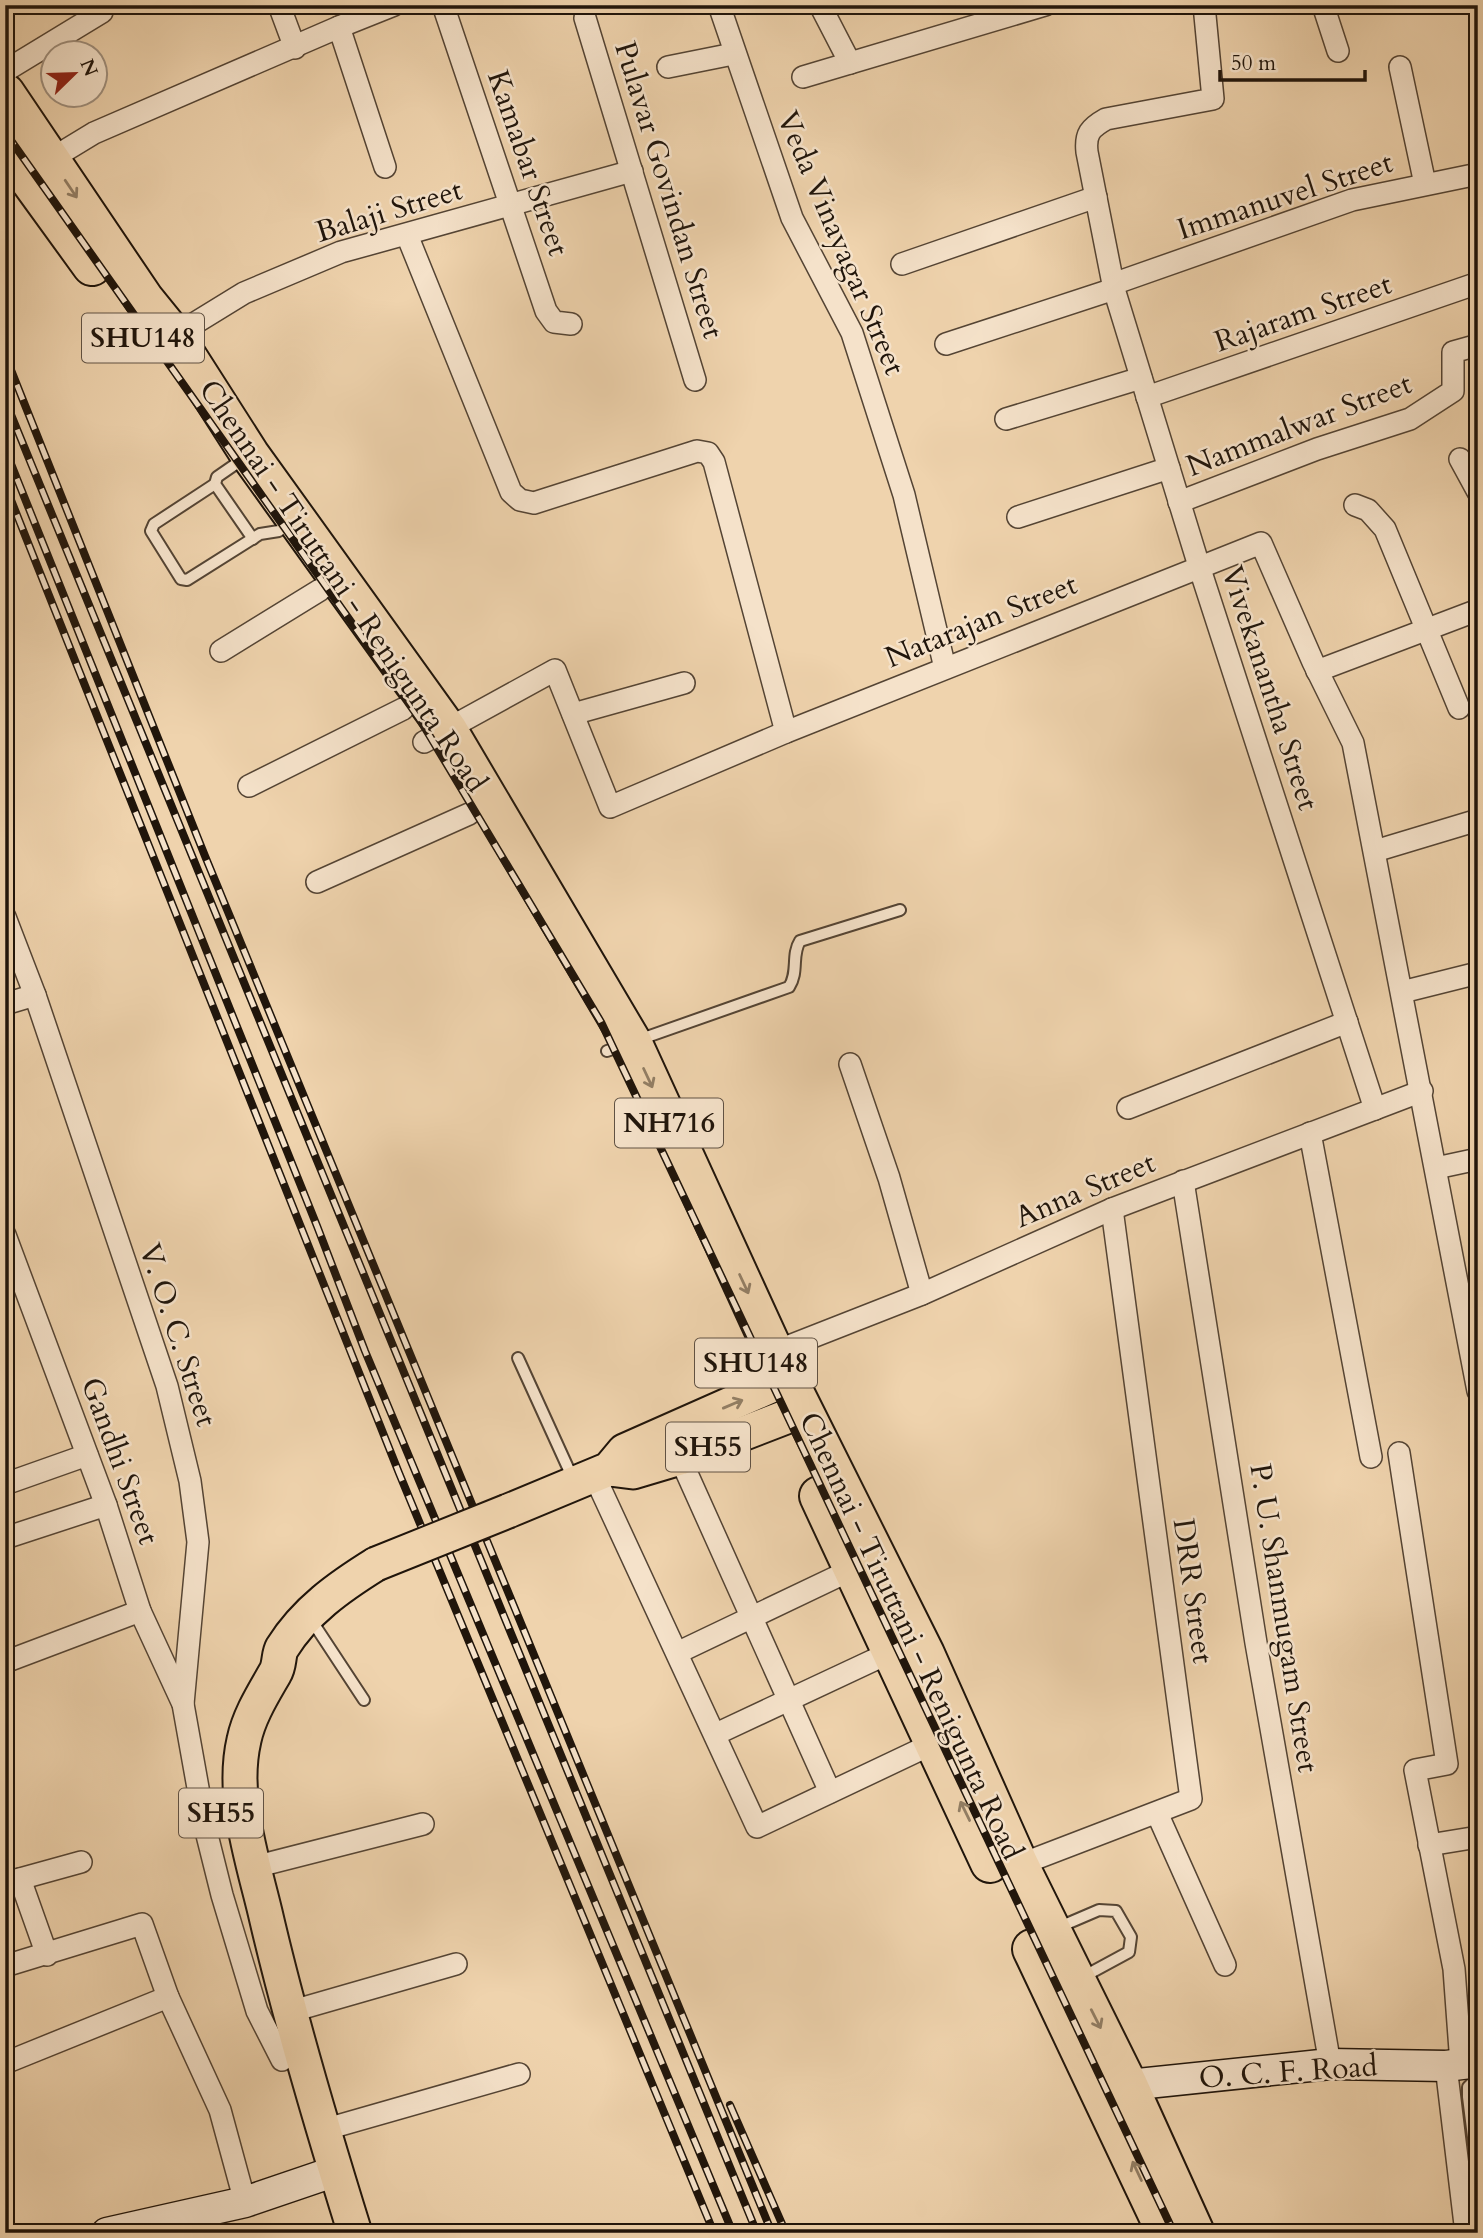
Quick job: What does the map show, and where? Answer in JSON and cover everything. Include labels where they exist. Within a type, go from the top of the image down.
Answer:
[{"type":"highway","name":"Chennai - Tiruttani - Renigunta Road","points":[[5,93],[28,160],[233,468],[435,735],[620,1048],[783,1390],[871,1585],[1051,1930],[1065,1987]]},
{"type":"highway","name":"Chennai - Tiruttani - Renigunta Road","points":[[28,160],[174,337],[266,535],[320,590],[403,709],[435,735],[468,814],[593,1022],[620,1048]]},
{"type":"highway","name":"Chennai - Tiruttani - Renigunta Road","points":[[871,1585],[891,1652],[932,1744],[1065,1987],[1113,2086],[1195,2233]]},
{"type":"highway","name":"Chennai - Tiruttani - Renigunta Road","points":[[1113,2086],[1166,2233]]},
{"type":"main road","name":"SH55","points":[[593,1476],[633,1472],[680,1458],[783,1390]]},
{"type":"main road","name":"SH55","points":[[593,1476],[625,1451],[783,1390]]},
{"type":"main road","points":[[326,2175],[323,2130],[279,1999],[242,1808],[244,1740],[255,1710],[278,1668],[281,1650],[319,1602],[376,1564],[593,1476]]},
{"type":"main road","name":"SH55","points":[[281,1650],[263,1655],[235,1703],[223,1736],[218,1775],[221,1813],[279,1999],[282,2060],[326,2175],[355,2233]]},
{"type":"main road","name":"SH55","points":[[326,2175],[337,2233]]},
{"type":"street","points":[[279,5],[295,48]]},
{"type":"street","points":[[28,160],[394,5]]},
{"type":"street","name":"Kamabar Street","points":[[443,5],[546,312],[554,322],[571,324]]},
{"type":"street","name":"Veda Vinayagar Street","points":[[719,5],[733,54],[792,218],[852,334],[904,495],[945,668]]},
{"type":"street","points":[[820,5],[850,63]]},
{"type":"street","points":[[803,77],[1045,5]]},
{"type":"street","name":"Vivekanantha Street","points":[[1204,5],[1213,99],[1106,119],[1091,128],[1086,140],[1113,287],[1199,566],[1375,1108]]},
{"type":"street","points":[[1323,5],[1338,51]]},
{"type":"street","points":[[5,71],[102,12]]},
{"type":"street","name":"Pulavar Govindan Street","points":[[585,18],[695,380]]},
{"type":"street","points":[[339,27],[385,167]]},
{"type":"street","points":[[668,67],[733,54]]},
{"type":"street","points":[[1400,67],[1425,184]]},
{"type":"street","name":"Balaji Street","points":[[174,337],[244,292],[341,252],[632,171]]},
{"type":"street","name":"Immanuvel Street","points":[[946,344],[1113,287],[1352,200],[1478,174]]},
{"type":"street","points":[[902,264],[1096,197]]},
{"type":"street","points":[[407,235],[510,492],[520,500],[534,503],[697,450],[708,453],[714,462],[786,732]]},
{"type":"street","name":"Rajaram Street","points":[[1006,419],[1144,388],[1478,283]]},
{"type":"street","name":"Nammalwar Street","points":[[1179,502],[1317,449],[1410,419],[1453,391],[1452,352],[1478,345]]},
{"type":"street","points":[[1460,459],[1478,492]]},
{"type":"street","points":[[1018,517],[1169,468]]},
{"type":"street","points":[[1355,505],[1368,510],[1385,529],[1459,708]]},
{"type":"street","name":"Natarajan Street","points":[[573,714],[610,807],[786,732],[1261,543],[1317,671]]},
{"type":"street","points":[[221,651],[320,590]]},
{"type":"street","points":[[1478,610],[1317,671],[1353,743],[1478,1391]]},
{"type":"street","points":[[435,735],[555,670],[573,714],[684,683]]},
{"type":"street","points":[[249,786],[403,709]]},
{"type":"street","points":[[317,882],[468,814]]},
{"type":"street","points":[[1375,851],[1478,820]]},
{"type":"street","name":"V. O. C. Street","points":[[5,917],[35,995],[167,1386],[190,1480],[198,1542],[183,1704]]},
{"type":"street","points":[[1402,992],[1478,973]]},
{"type":"street","points":[[5,1004],[35,995]]},
{"type":"street","points":[[1128,1108],[1347,1022]]},
{"type":"street","points":[[850,1064],[889,1178],[922,1294]]},
{"type":"street","name":"Anna Street","points":[[783,1390],[922,1294],[1112,1209],[1422,1091]]},
{"type":"street","points":[[1310,1133],[1371,1457]]},
{"type":"street","points":[[1436,1168],[1478,1159]]},
{"type":"street","name":"P. U. Shanmugam Street","points":[[1184,1181],[1256,1643],[1330,2064]]},
{"type":"street","name":"DRR Street","points":[[1019,1866],[1191,1799],[1112,1209]]},
{"type":"street","name":"Gandhi Street","points":[[5,1235],[106,1505],[140,1611],[183,1704]]},
{"type":"street","points":[[1399,1453],[1447,1764],[1415,1770],[1454,1969],[1465,2067],[1466,2233]]},
{"type":"street","points":[[5,1485],[87,1455]]},
{"type":"street","points":[[680,1458],[830,1792]]},
{"type":"street","points":[[593,1476],[679,1652],[757,1827],[932,1744]]},
{"type":"street","points":[[5,1538],[106,1505]]},
{"type":"street","points":[[679,1652],[751,1616],[871,1585]]},
{"type":"street","points":[[5,1662],[140,1611]]},
{"type":"street","points":[[716,1734],[891,1652]]},
{"type":"street","points":[[183,1704],[205,1827],[222,1895],[257,2011],[282,2060]]},
{"type":"street","points":[[1157,1813],[1225,1965]]},
{"type":"street","points":[[254,1867],[423,1824]]},
{"type":"street","points":[[1429,1845],[1478,1838]]},
{"type":"street","points":[[47,1955],[9,1881],[81,1861]]},
{"type":"street","points":[[5,1966],[142,1924],[168,1997],[220,2110],[245,2202]]},
{"type":"street","points":[[279,1999],[456,1964]]},
{"type":"street","points":[[5,2063],[168,1997]]},
{"type":"street","name":"O. C. F. Road","points":[[1113,2086],[1330,2064],[1465,2067]]},
{"type":"street","points":[[323,2130],[519,2074]]},
{"type":"street","points":[[107,2233],[245,2202],[326,2175]]},
{"type":"lane","points":[[233,468],[155,524],[151,531],[181,579],[187,580],[266,535]]},
{"type":"lane","points":[[620,1048],[789,987],[794,979],[796,948],[800,941],[901,910]]},
{"type":"lane","points":[[518,1358],[593,1476]]},
{"type":"lane","points":[[309,1615],[364,1700]]},
{"type":"lane","points":[[1051,1930],[1099,1910],[1116,1911],[1130,1937],[1129,1952],[1065,1987]]},
{"type":"lane","points":[[1465,2067],[1478,2177]]},
{"type":"railway","points":[[5,132],[419,718],[601,1022],[1174,2233]]},
{"type":"railway","points":[[5,355],[205,856],[772,2233]]},
{"type":"railway","points":[[5,400],[757,2233]]},
{"type":"railway","points":[[5,449],[365,1351],[733,2233]]},
{"type":"railway","points":[[5,485],[399,1473],[714,2233]]},
{"type":"railway","points":[[730,2105],[786,2233]]}]
